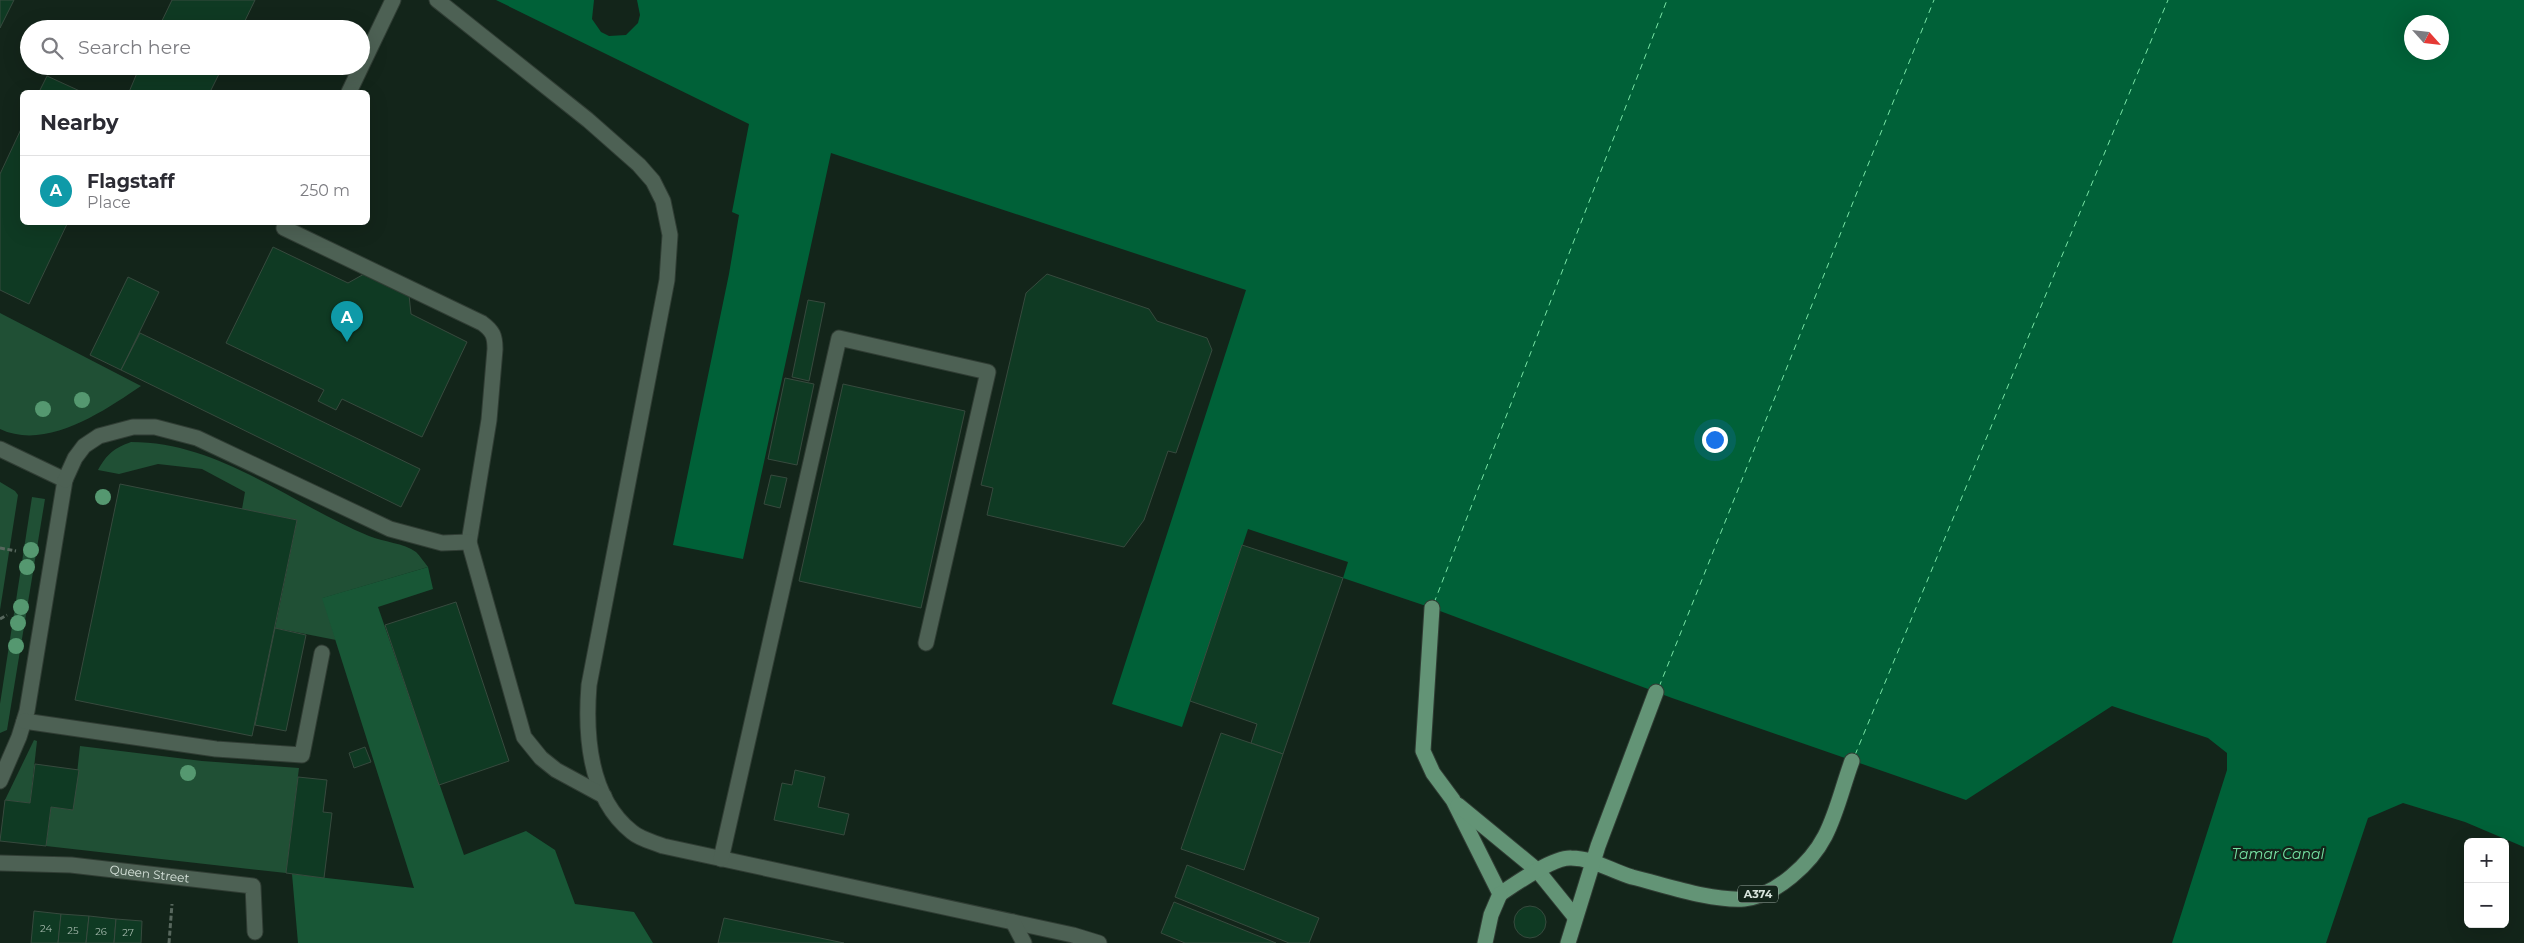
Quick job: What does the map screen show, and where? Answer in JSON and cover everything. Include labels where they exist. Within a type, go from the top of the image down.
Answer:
[{"type":"main road","points":[[1432,608],[1423,751],[1432,773],[1453,800],[1500,894],[1491,915],[1485,943]]},
{"type":"main road","points":[[1568,943],[1598,846],[1656,692]]},
{"type":"main road","name":"A374","points":[[1500,894],[1537,870],[1569,857],[1593,861],[1629,876],[1712,896],[1745,899],[1774,889],[1799,870],[1825,836],[1852,761]]},
{"type":"main road","points":[[1453,800],[1537,870],[1575,917]]},
{"type":"street","points":[[370,49],[394,0]]},
{"type":"street","points":[[437,0],[588,120],[639,164],[653,181],[663,201],[670,235],[667,280],[589,685],[587,708],[591,758],[595,776],[604,796],[616,815],[632,832],[663,846],[1013,922],[1099,943]]},
{"type":"street","points":[[350,90],[357,75]]},
{"type":"street","points":[[286,225],[284,228],[482,323],[491,330],[495,337],[489,420],[469,542],[524,737],[541,758],[556,770],[604,796]]},
{"type":"street","points":[[721,859],[840,338],[988,372],[926,643]]},
{"type":"street","points":[[0,781],[24,722],[66,480],[75,458],[84,446],[99,436],[134,427],[155,427],[197,438],[390,529],[442,543],[469,542]]},
{"type":"street","points":[[0,449],[66,480]]},
{"type":"street","points":[[24,722],[216,749],[302,755],[322,653]]},
{"type":"street","name":"Queen Street","points":[[0,863],[71,865],[253,886],[255,932]]},
{"type":"street","points":[[1013,922],[1024,943]]},
{"type":"path","points":[[0,548],[16,551]]},
{"type":"path","points":[[0,619],[7,614]]},
{"type":"path","points":[[169,943],[173,876]]},
{"type":"shaded area","points":[[0,313],[141,386],[92,416],[55,432],[36,435],[18,434],[0,429]]},
{"type":"shaded area","points":[[131,442],[164,445],[195,452],[225,463],[340,523],[369,536],[411,549],[418,554],[428,567],[323,598],[336,640],[275,628],[297,520],[242,509],[245,492],[202,469],[158,464],[119,474],[98,470],[111,452]]},
{"type":"shaded area","points":[[0,482],[18,495],[0,610]]},
{"type":"shaded area","points":[[32,497],[45,499],[7,730],[0,733],[0,704]]},
{"type":"shaded area","points":[[428,567],[433,589],[378,607],[464,855],[526,831],[555,850],[575,904],[634,912],[653,943],[298,943],[292,874],[414,888],[322,598]]},
{"type":"shaded area","points":[[34,740],[37,741],[30,803],[5,800]]},
{"type":"shaded area","points":[[80,746],[202,761],[299,768],[286,873],[46,846],[51,807],[73,810]]},
{"type":"water","name":"Tamar Canal","points":[[496,0],[2524,0],[2524,847],[2509,841],[2509,838],[2503,838],[2465,822],[2403,803],[2368,818],[2326,943],[2172,943],[2227,770],[2227,753],[2208,738],[2112,706],[1966,800],[1672,698],[1432,608],[1343,578],[1348,562],[1248,529],[1182,727],[1112,704],[1246,290],[831,153],[743,559],[673,545],[729,274],[739,215],[732,212],[749,124]]},
{"type":"pier","points":[[594,0],[637,0],[640,15],[638,23],[626,35],[609,36],[601,32],[592,19]]},
{"type":"building","points":[[0,0],[14,0],[0,28]]},
{"type":"building","points":[[172,0],[255,0],[245,20],[162,20]]},
{"type":"building","points":[[136,75],[218,75],[211,90],[130,90]]},
{"type":"building","points":[[47,76],[78,90],[40,90]]},
{"type":"building","points":[[20,131],[20,225],[67,225],[29,304],[0,290],[0,174]]},
{"type":"building","points":[[273,247],[348,283],[364,274],[409,295],[411,314],[467,342],[422,437],[342,399],[336,410],[318,401],[324,390],[226,343]]},
{"type":"building","points":[[1047,274],[1149,309],[1157,321],[1207,338],[1212,350],[1176,453],[1168,451],[1144,520],[1124,547],[987,515],[993,488],[981,485],[1026,293]]},
{"type":"building","points":[[128,277],[159,292],[121,370],[90,355]]},
{"type":"building","points":[[808,300],[825,303],[809,381],[792,377]]},
{"type":"building","points":[[140,333],[420,469],[401,507],[121,370]]},
{"type":"building","points":[[785,378],[814,384],[797,465],[768,459]]},
{"type":"building","points":[[843,384],[965,411],[921,608],[799,581]]},
{"type":"building","points":[[771,475],[787,478],[780,508],[764,504]]},
{"type":"building","points":[[120,484],[297,520],[252,736],[75,700]]},
{"type":"building","points":[[1242,545],[1343,578],[1283,754],[1251,743],[1257,724],[1190,701]]},
{"type":"building","points":[[456,602],[509,761],[439,785],[385,625]]},
{"type":"building","points":[[275,628],[306,635],[286,731],[255,725]]},
{"type":"building","points":[[1221,733],[1283,754],[1244,870],[1181,849]]},
{"type":"building","points":[[365,747],[371,762],[354,768],[349,753]]},
{"type":"building","points":[[35,764],[79,770],[73,810],[51,807],[46,846],[0,841],[5,800],[30,803]]},
{"type":"building","points":[[795,770],[825,777],[818,807],[849,814],[844,835],[774,820],[782,783],[792,785]]},
{"type":"building","points":[[298,777],[327,780],[323,812],[332,813],[324,878],[286,873]]},
{"type":"building","points":[[1187,865],[1319,918],[1309,943],[1289,943],[1175,897]]},
{"type":"building","points":[[1174,902],[1276,943],[1185,943],[1161,933]]},
{"type":"building","points":[[1530,906],[1536,907],[1541,911],[1545,916],[1545,928],[1541,933],[1536,937],[1530,938],[1524,937],[1519,933],[1515,928],[1514,922],[1515,916],[1519,911],[1524,907]]},
{"type":"building","points":[[34,911],[61,914],[58,943],[31,943]]},
{"type":"building","points":[[61,914],[89,916],[86,943],[58,943]]},
{"type":"building","points":[[89,916],[116,919],[114,943],[86,943]]},
{"type":"building","points":[[724,918],[844,943],[718,943]]},
{"type":"building","points":[[116,919],[142,921],[141,943],[114,943]]},
{"type":"ferry route","points":[[1434,603],[1667,0]]},
{"type":"ferry route","points":[[1659,687],[1934,0]]},
{"type":"ferry route","points":[[1855,755],[2168,0]]},
{"type":"place","name":"Flagstaff","points":[[347,342]]}]
